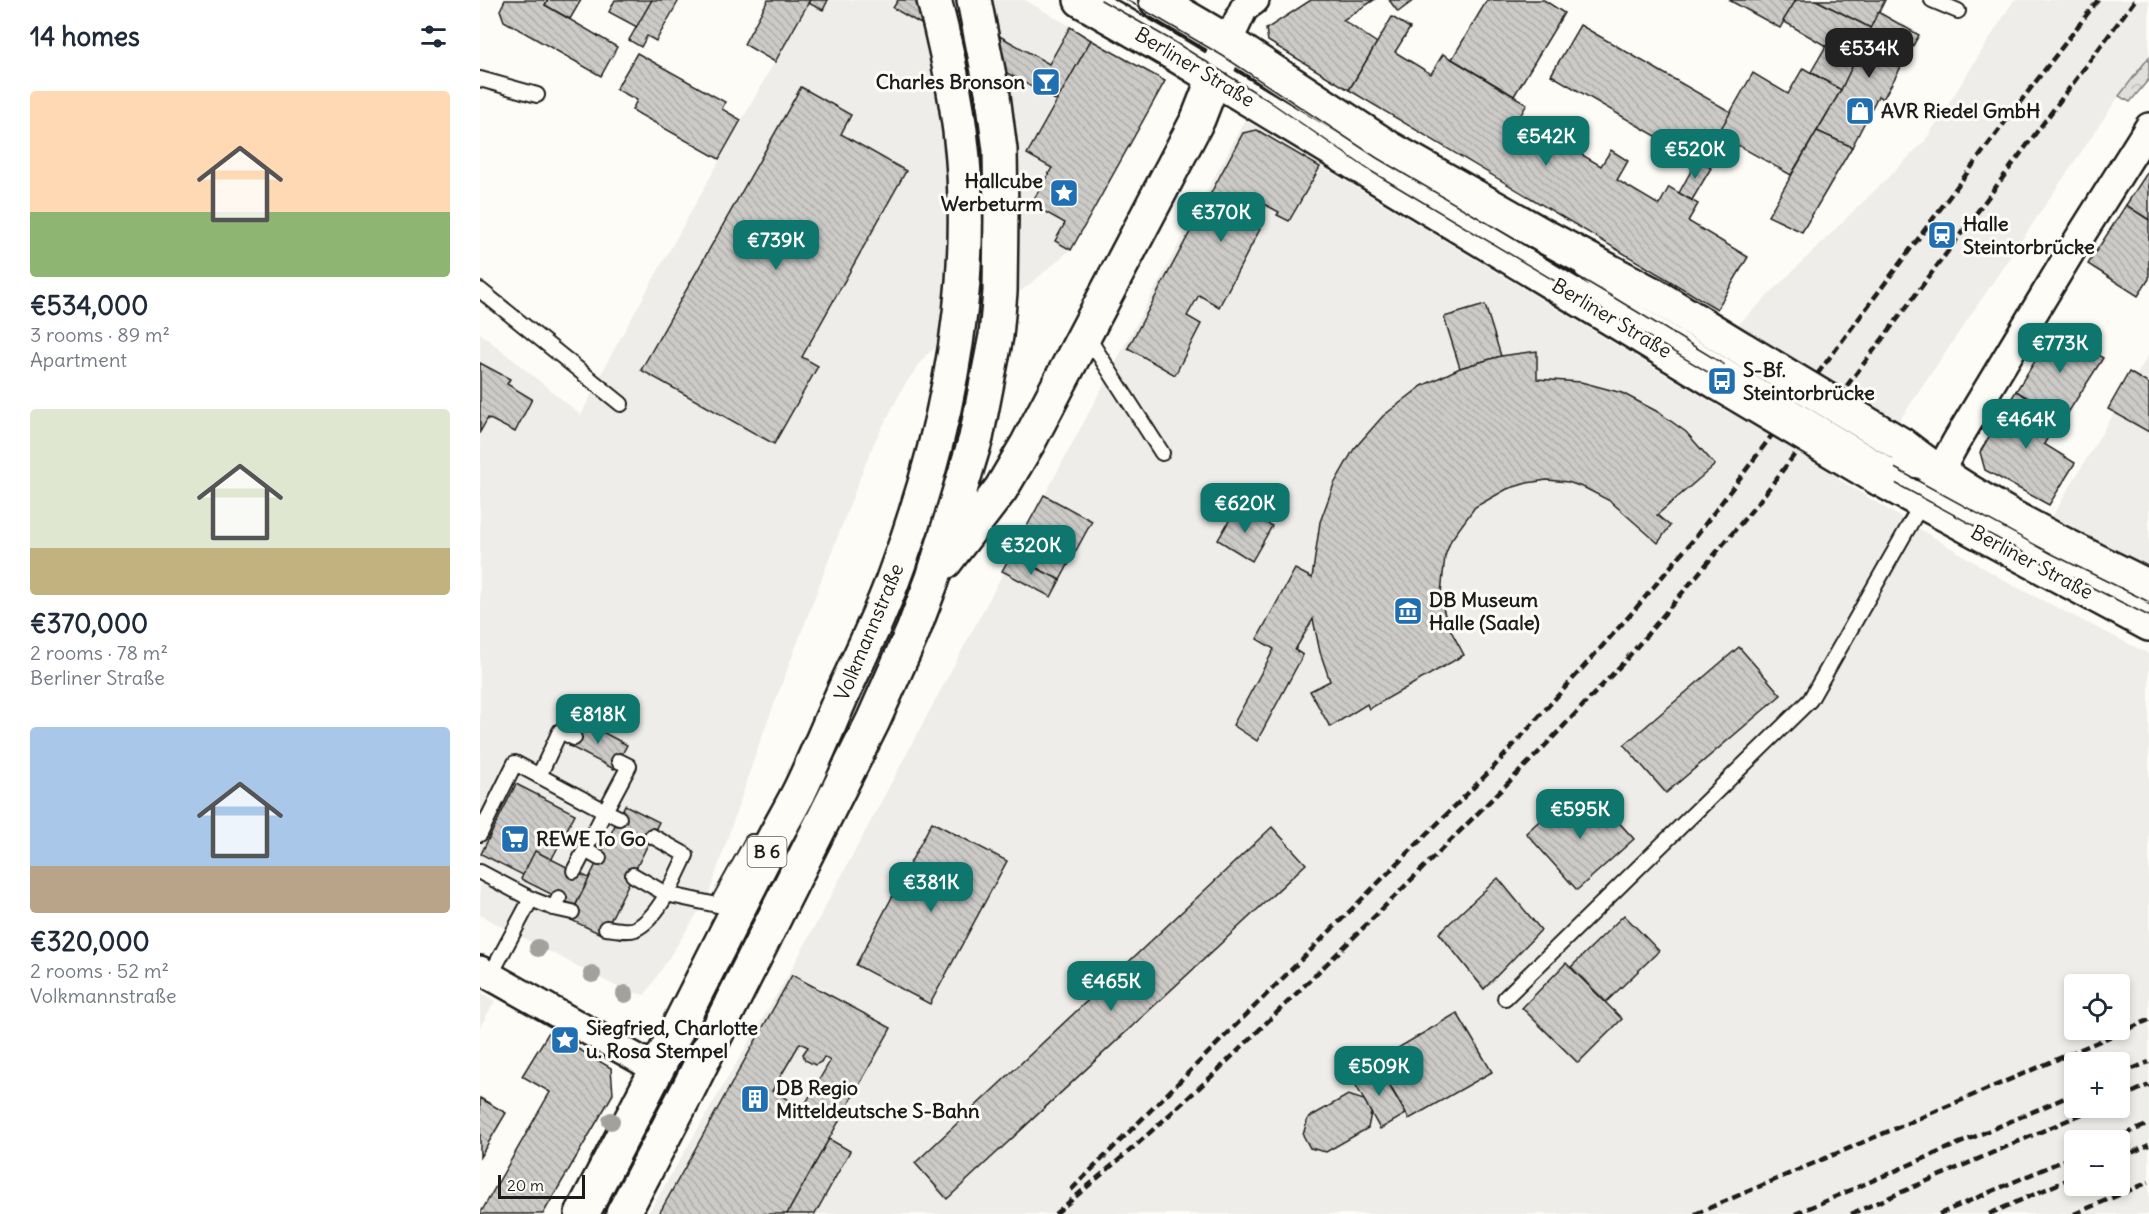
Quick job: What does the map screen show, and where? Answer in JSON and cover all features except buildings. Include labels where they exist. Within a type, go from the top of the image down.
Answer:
[{"type":"main road","name":"Volkmannstraße","points":[[582,1214],[800,790],[891,584],[915,518],[945,408],[962,296],[965,234],[961,139],[953,86],[934,0]]},
{"type":"main road","name":"Volkmannstraße","points":[[623,1214],[690,1088],[873,721],[913,631],[933,578],[976,438],[996,336],[1000,292],[1001,205],[1000,150],[993,96],[974,0]]},
{"type":"main road","name":"Berliner Straße","points":[[1081,0],[1215,78],[1732,368],[1890,463],[1938,473],[2053,540],[2149,587]]},
{"type":"main road","name":"Berliner Straße","points":[[1156,0],[1228,42],[1389,148],[1654,295],[1732,368]]},
{"type":"main road","points":[[933,578],[1001,489],[1086,334],[1198,119],[1228,42]]},
{"type":"main road","name":"Berliner Straße","points":[[1890,463],[1922,503],[2149,624]]},
{"type":"street","points":[[1228,42],[1244,8],[1255,0]]},
{"type":"street","points":[[1922,503],[2076,242],[2149,127]]},
{"type":"street","points":[[485,973],[658,1070]]},
{"type":"lane","points":[[1932,0],[1958,11]]},
{"type":"lane","points":[[480,80],[537,95]]},
{"type":"lane","points":[[480,290],[621,404]]},
{"type":"lane","points":[[1086,334],[1162,453]]},
{"type":"lane","points":[[1504,998],[1810,700],[1922,503]]},
{"type":"lane","points":[[539,776],[560,731],[574,738]]},
{"type":"lane","points":[[574,871],[629,766],[619,761]]},
{"type":"lane","points":[[480,834],[515,763],[619,818]]},
{"type":"lane","points":[[606,928],[633,930],[651,917],[686,855],[652,836]]},
{"type":"lane","points":[[633,875],[666,894],[717,905],[752,842],[771,843]]},
{"type":"lane","points":[[585,850],[599,858]]},
{"type":"lane","points":[[480,872],[531,899],[556,903],[572,912]]},
{"type":"lane","points":[[485,973],[531,899]]},
{"type":"shaded area","points":[[809,0],[1025,0],[1165,81],[1070,250],[1028,286],[927,354],[905,384],[875,441],[863,470],[759,744],[708,897],[645,995],[623,990],[480,915],[480,333],[581,415],[610,357]]},
{"type":"shaded area","points":[[2014,0],[2149,0],[2149,57],[2119,96],[1899,421],[1885,414],[1838,479],[2010,584],[2149,654],[2149,1214],[648,1214],[794,965],[1245,120],[1729,413],[1776,348],[1739,324],[1925,141]]},
{"type":"shaded area","points":[[2149,354],[2149,584],[2043,532]]},
{"type":"shaded area","points":[[480,992],[495,1001],[480,1027]]},
{"type":"green space","points":[[2149,57],[2149,79],[2130,102],[2119,96]]},
{"type":"tram line","points":[[1101,0],[1173,41],[1266,99],[1369,170],[1882,476],[2045,564],[2149,616]]},
{"type":"tram line","points":[[1127,0],[1223,56],[1377,158],[1613,297],[1889,465],[2052,554],[2149,602]]},
{"type":"railway","points":[[1071,1190],[1492,769],[1631,614],[1693,540],[2098,0]]},
{"type":"railway","points":[[1055,1214],[1134,1147],[1212,1076],[1541,750],[1624,662],[1757,504],[2135,0]]},
{"type":"railway","points":[[1695,1214],[2149,1020]]},
{"type":"railway","points":[[2130,1070],[2149,1062]]},
{"type":"railway","points":[[2130,1094],[2149,1085]]},
{"type":"railway","points":[[1795,1214],[2064,1098]]},
{"type":"railway","points":[[1851,1214],[2073,1118]]},
{"type":"railway","points":[[2130,1132],[2149,1124]]},
{"type":"railway","points":[[2130,1154],[2149,1145]]},
{"type":"railway","points":[[1939,1214],[2064,1160]]},
{"type":"railway","points":[[1989,1214],[2064,1181]]},
{"type":"railway","points":[[2074,1214],[2149,1182]]},
{"type":"place","name":"Charles Bronson","points":[[1046,82]]},
{"type":"place","name":"AVR Riedel GmbH","points":[[1860,111]]},
{"type":"place","name":"Hallcube Werbeturm","points":[[1064,193]]},
{"type":"place","name":"Halle Steintorbrücke","points":[[1942,235]]},
{"type":"place","name":"S-Bf. Steintorbrücke","points":[[1722,381]]},
{"type":"place","name":"DB Museum Halle (Saale)","points":[[1408,611]]},
{"type":"place","name":"REWE To Go","points":[[515,839]]},
{"type":"place","name":"Siegfried, Charlotte u. Rosa Stempel","points":[[565,1040]]},
{"type":"place","name":"DB Regio Mitteldeutsche S-Bahn","points":[[755,1099]]}]
